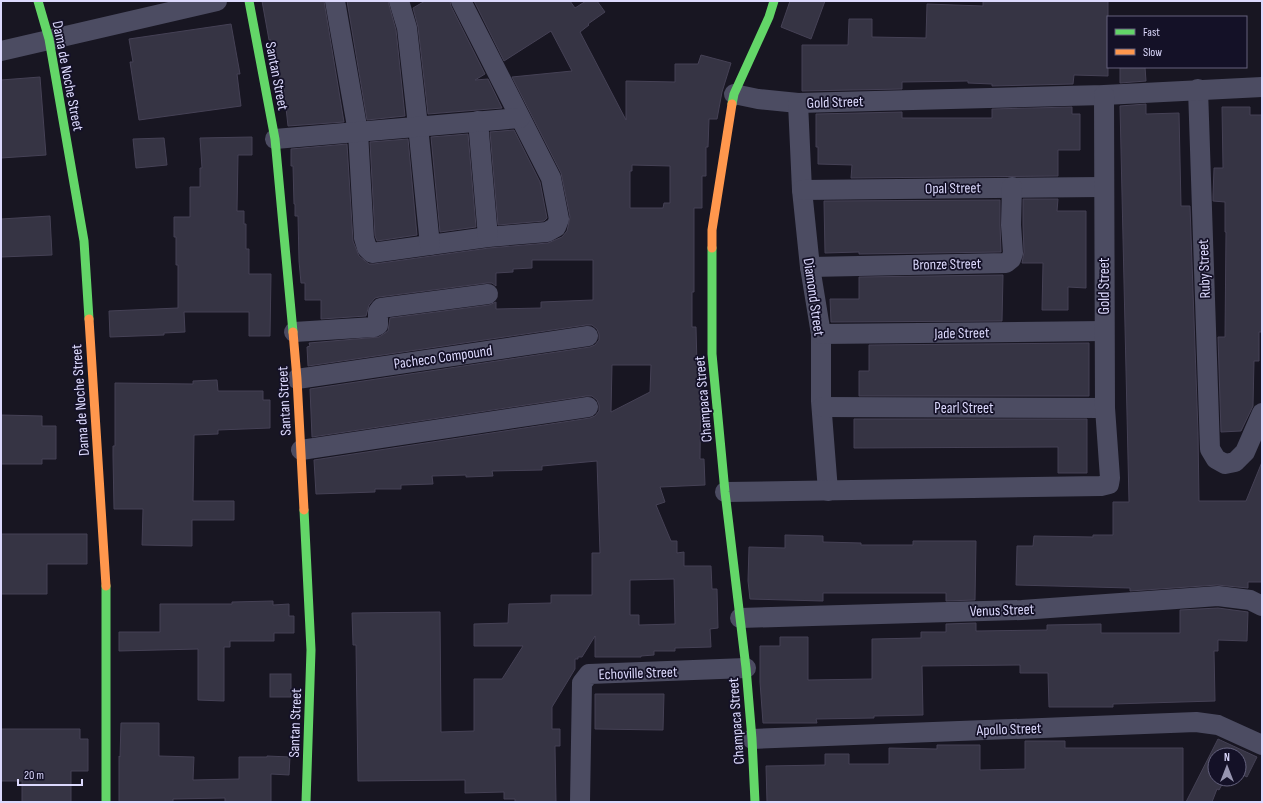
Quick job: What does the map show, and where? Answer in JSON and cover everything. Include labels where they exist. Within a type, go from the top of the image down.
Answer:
[{"type":"street","name":"Dama de Noche Street","points":[[38,1],[49,39],[84,241],[107,600],[106,802]]},
{"type":"street","points":[[1,51],[217,1]]},
{"type":"street","name":"Santan Street","points":[[249,1],[275,139],[294,332],[311,650],[306,802]]},
{"type":"street","points":[[335,1],[358,132],[364,238],[367,248],[372,253],[488,237],[547,232],[556,227],[559,219],[551,178],[461,1]]},
{"type":"street","points":[[399,1],[407,28],[430,245]]},
{"type":"street","name":"Champaca Street","points":[[755,802],[752,739],[746,668],[725,492],[712,354],[712,230],[734,94],[769,17],[774,1]]},
{"type":"street","name":"Gold Street","points":[[734,94],[758,99],[798,103],[1104,95],[1198,89],[1262,87]]},
{"type":"street","name":"Ruby Street","points":[[1198,89],[1210,449],[1216,459],[1225,464],[1235,462],[1245,452],[1262,413]]},
{"type":"street","name":"Gold Street","points":[[828,490],[1101,486],[1109,484],[1110,478],[1105,408],[1104,331],[1104,95]]},
{"type":"street","name":"Diamond Street","points":[[798,103],[802,190],[810,267],[821,334],[822,407],[828,490]]},
{"type":"street","points":[[275,139],[520,118]]},
{"type":"street","points":[[478,121],[488,237]]},
{"type":"street","name":"Bronze Street","points":[[810,267],[1006,263],[1011,259],[1013,253],[1011,225],[1012,187]]},
{"type":"street","name":"Opal Street","points":[[802,190],[1103,187]]},
{"type":"street","points":[[294,332],[374,327],[378,325],[378,312],[382,308],[488,294]]},
{"type":"street","name":"Jade Street","points":[[821,334],[1104,331]]},
{"type":"street","name":"Pacheco Compound","points":[[297,378],[588,336]]},
{"type":"street","points":[[301,450],[588,407]]},
{"type":"street","name":"Pearl Street","points":[[822,407],[1105,408]]},
{"type":"street","points":[[725,492],[828,490]]},
{"type":"street","name":"Venus Street","points":[[740,618],[1022,610],[1218,596],[1250,600],[1262,606]]},
{"type":"street","name":"Echoville Street","points":[[580,802],[582,683],[590,674],[746,668]]},
{"type":"street","name":"Apollo Street","points":[[752,739],[1196,722],[1218,726],[1262,745]]},
{"type":"building","points":[[262,1],[324,1],[344,122],[288,126],[284,90],[281,90],[277,56],[273,56]]},
{"type":"building","points":[[347,1],[388,1],[396,30],[405,116],[367,120]]},
{"type":"building","points":[[425,1],[450,1],[451,6],[485,74],[475,80],[488,79],[502,108],[428,114],[418,27],[413,8]]},
{"type":"building","points":[[474,1],[570,1],[575,8],[586,1],[597,1],[605,12],[588,24],[589,25],[580,32],[626,120],[626,81],[675,82],[675,64],[698,64],[701,55],[731,63],[722,92],[717,119],[709,119],[708,147],[706,147],[706,176],[702,176],[702,208],[694,208],[694,292],[692,292],[692,327],[696,327],[697,366],[701,366],[700,459],[704,459],[705,485],[660,487],[665,502],[656,505],[671,541],[677,541],[677,553],[684,552],[684,566],[711,566],[712,589],[717,589],[718,628],[710,629],[711,647],[675,648],[675,651],[654,651],[654,655],[641,657],[595,657],[595,636],[582,657],[575,659],[575,669],[552,707],[552,729],[560,729],[560,746],[555,746],[556,802],[515,802],[515,799],[504,799],[504,792],[465,793],[465,780],[358,781],[356,645],[353,645],[352,613],[440,612],[441,732],[474,731],[474,679],[502,679],[523,646],[474,646],[474,624],[508,623],[509,604],[551,603],[551,595],[592,595],[592,553],[600,553],[597,461],[542,466],[542,470],[492,471],[493,476],[432,476],[433,484],[401,485],[401,489],[375,489],[375,492],[316,494],[314,460],[590,418],[595,416],[599,411],[597,400],[592,396],[586,396],[312,437],[310,389],[590,347],[595,345],[599,340],[597,329],[592,325],[586,325],[308,366],[307,347],[310,346],[309,343],[379,337],[388,331],[390,318],[489,305],[496,302],[496,309],[541,308],[541,302],[593,300],[593,260],[532,260],[532,268],[513,269],[513,272],[496,273],[496,286],[492,283],[487,283],[379,297],[375,298],[369,305],[366,316],[321,319],[321,300],[305,300],[305,283],[301,283],[298,216],[295,216],[293,166],[291,166],[291,149],[347,144],[353,241],[359,256],[369,264],[489,248],[548,243],[562,237],[567,231],[570,217],[561,173],[512,77],[572,71],[551,31],[504,61]],"holes":[[[632,165],[670,166],[670,203],[664,203],[663,208],[630,208],[630,171],[632,171]],[[612,365],[651,365],[650,392],[611,412]],[[674,579],[675,624],[639,625],[639,615],[630,615],[630,580]]]},
{"type":"building","points":[[790,1],[825,1],[811,39],[781,27]]},
{"type":"building","points":[[983,1],[1108,1],[1108,76],[1074,75],[1073,84],[992,86],[992,84],[968,83],[968,81],[902,82],[902,89],[802,91],[802,45],[848,45],[849,19],[872,19],[872,37],[926,38],[927,4],[983,6]]},
{"type":"building","points":[[231,24],[240,74],[237,74],[241,106],[139,120],[130,62],[133,62],[129,39]]},
{"type":"building","points":[[1120,68],[1145,68],[1146,81],[1120,83]]},
{"type":"building","points":[[40,77],[46,155],[1,158],[1,80]]},
{"type":"building","points":[[1146,104],[1146,114],[1179,113],[1181,206],[1190,206],[1199,501],[1246,501],[1262,462],[1262,582],[1248,582],[1248,588],[1217,585],[1130,591],[1130,588],[1016,585],[1017,546],[1033,546],[1034,536],[1093,537],[1093,535],[1113,535],[1113,502],[1129,502],[1120,106]]},
{"type":"building","points":[[1072,107],[1072,114],[1080,114],[1080,150],[1058,150],[1058,176],[851,178],[852,165],[818,164],[818,147],[816,147],[816,114],[902,112],[902,118],[992,118],[992,109]]},
{"type":"building","points":[[1222,107],[1250,107],[1250,115],[1262,115],[1262,332],[1259,332],[1259,361],[1254,361],[1253,406],[1241,431],[1221,432],[1218,337],[1225,337],[1225,202],[1213,201],[1213,196],[1214,168],[1223,168]]},
{"type":"building","points":[[514,130],[540,182],[547,218],[544,221],[498,225],[490,132]]},
{"type":"building","points":[[468,134],[476,227],[440,232],[431,137]]},
{"type":"building","points":[[252,137],[252,155],[238,155],[237,211],[244,211],[244,224],[246,224],[246,249],[249,249],[249,274],[271,274],[270,336],[249,336],[249,312],[184,312],[185,332],[164,333],[164,335],[110,337],[109,311],[178,308],[178,265],[176,265],[174,217],[190,217],[190,187],[200,187],[200,168],[202,168],[200,138]]},
{"type":"building","points":[[164,138],[167,165],[136,168],[133,139]]},
{"type":"building","points":[[408,139],[417,235],[377,241],[375,236],[370,142]]},
{"type":"building","points":[[1023,199],[1058,199],[1057,211],[1086,211],[1086,288],[1068,287],[1068,310],[1042,310],[1043,263],[1022,263],[1024,252]]},
{"type":"building","points":[[1000,200],[1001,252],[825,253],[824,201]]},
{"type":"building","points":[[50,216],[52,255],[1,257],[1,219]]},
{"type":"building","points":[[1003,275],[1002,321],[831,322],[830,299],[859,299],[859,277]]},
{"type":"building","points":[[1089,343],[1089,396],[859,396],[859,371],[869,371],[869,345]]},
{"type":"building","points":[[217,380],[218,391],[263,391],[263,400],[270,400],[270,428],[218,430],[218,434],[194,435],[193,501],[234,501],[234,520],[192,520],[192,546],[142,545],[143,509],[114,509],[113,446],[115,446],[115,383],[193,384],[193,381]]},
{"type":"building","points":[[1,415],[42,416],[42,426],[56,426],[56,459],[42,459],[42,464],[1,464]]},
{"type":"building","points":[[854,419],[1087,419],[1087,473],[1058,473],[1058,447],[854,448]]},
{"type":"building","points":[[1,534],[87,534],[87,564],[47,564],[47,594],[1,594]]},
{"type":"building","points":[[785,535],[823,536],[823,542],[861,543],[861,545],[913,545],[913,541],[976,541],[975,600],[946,601],[946,593],[823,593],[823,601],[750,599],[748,581],[749,547],[785,548]]},
{"type":"building","points":[[273,601],[273,605],[289,604],[289,616],[294,616],[294,633],[274,633],[274,641],[230,641],[230,647],[224,647],[224,701],[198,700],[198,649],[119,651],[119,632],[160,632],[160,604],[232,604],[232,602]]},
{"type":"building","points":[[1218,608],[1248,612],[1247,641],[1218,640],[1218,651],[1214,651],[1215,701],[1113,704],[1113,707],[1049,707],[1048,673],[1020,673],[1020,665],[922,666],[923,715],[816,719],[817,723],[763,723],[760,682],[760,646],[780,646],[780,637],[808,637],[808,680],[872,679],[872,639],[921,638],[921,632],[946,632],[946,624],[976,623],[976,631],[1047,630],[1047,625],[1101,624],[1101,633],[1180,633],[1180,610]]},
{"type":"building","points":[[270,674],[291,674],[291,697],[270,697]]},
{"type":"building","points":[[595,694],[664,694],[663,730],[595,729]]},
{"type":"building","points":[[121,723],[159,723],[159,756],[194,757],[193,780],[239,779],[239,757],[290,757],[289,775],[271,774],[271,802],[225,802],[225,798],[173,799],[173,802],[119,802]]},
{"type":"building","points":[[1,729],[80,729],[80,739],[88,739],[88,771],[71,771],[71,802],[22,802],[22,781],[1,781]]},
{"type":"building","points":[[1218,739],[1235,747],[1214,747]]},
{"type":"building","points":[[1025,741],[1065,741],[1065,748],[1183,748],[1183,802],[767,802],[766,766],[825,765],[825,754],[849,754],[849,764],[889,764],[889,748],[937,749],[937,745],[980,745],[980,770],[1025,769]]},
{"type":"building","points":[[1247,752],[1257,757],[1247,777]]},
{"type":"building","points":[[1207,761],[1207,787],[1221,787],[1219,790],[1217,789],[1212,802],[1186,802]]},
{"type":"traffic: fast","points":[[38,1],[49,39],[84,241],[89,319]]},
{"type":"traffic: fast","points":[[249,1],[275,139],[293,332]]},
{"type":"traffic: fast","points":[[732,104],[734,94],[769,17],[774,1]]},
{"type":"traffic: fast","points":[[712,248],[712,354],[725,492],[746,668],[752,739],[755,802]]},
{"type":"traffic: fast","points":[[304,510],[311,650],[306,802]]},
{"type":"traffic: fast","points":[[106,586],[106,802]]},
{"type":"traffic: slow","points":[[712,248],[712,230],[732,104]]},
{"type":"traffic: slow","points":[[89,319],[106,586]]},
{"type":"traffic: slow","points":[[293,332],[304,510]]}]
